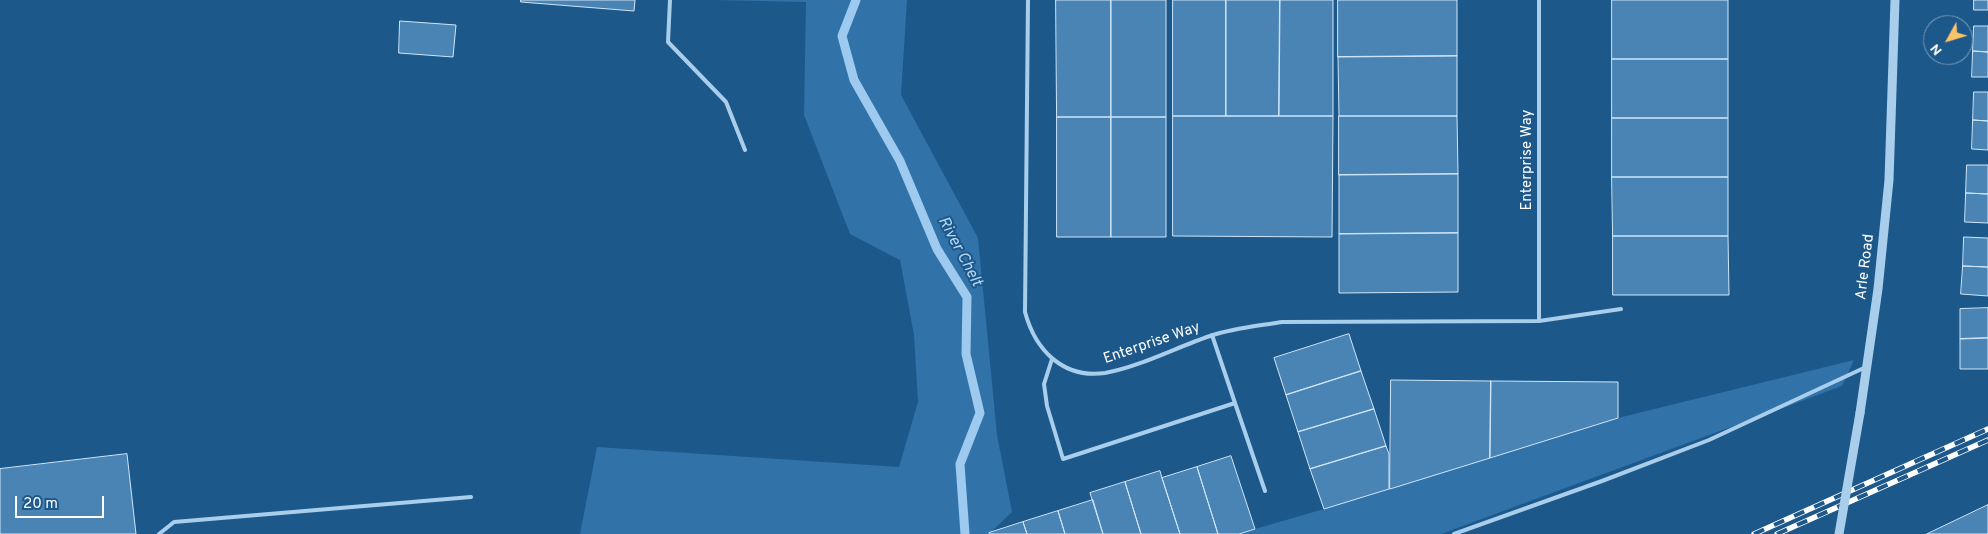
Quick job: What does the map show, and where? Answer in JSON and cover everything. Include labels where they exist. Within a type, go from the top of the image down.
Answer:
[{"type":"street","name":"Arle Road","points":[[1839,534],[1860,413],[1878,289],[1889,180],[1895,0]]},
{"type":"lane","points":[[670,0],[668,42],[726,102],[745,150]]},
{"type":"lane","name":"Enterprise Way","points":[[1028,0],[1025,312],[1030,329],[1039,346],[1052,359],[1068,368],[1085,373],[1103,373],[1121,369],[1212,335],[1245,327],[1282,322],[1539,320],[1620,309]]},
{"type":"lane","name":"Enterprise Way","points":[[1539,0],[1539,320]]},
{"type":"lane","points":[[1212,335],[1264,491]]},
{"type":"lane","points":[[1052,359],[1044,384],[1046,399],[1063,459],[1235,402]]},
{"type":"lane","points":[[1454,534],[1709,440],[1866,367]]},
{"type":"lane","points":[[159,534],[174,522],[470,497]]},
{"type":"shaded area","points":[[712,0],[907,0],[901,95],[978,238],[997,435],[1012,512],[989,534],[580,534],[597,447],[899,467],[918,402],[914,335],[900,260],[850,234],[804,115],[806,2]]},
{"type":"shaded area","points":[[1854,360],[1842,386],[1441,534],[1238,534],[1618,418]]},
{"type":"building","points":[[521,0],[635,0],[634,11],[521,2]]},
{"type":"building","points":[[1056,0],[1111,0],[1111,117],[1057,117]]},
{"type":"building","points":[[1111,0],[1166,0],[1166,117],[1111,117]]},
{"type":"building","points":[[1173,0],[1226,0],[1226,116],[1173,116]]},
{"type":"building","points":[[1226,0],[1280,0],[1279,116],[1226,116]]},
{"type":"building","points":[[1280,0],[1333,0],[1333,116],[1279,116]]},
{"type":"building","points":[[1338,0],[1457,0],[1457,56],[1338,57]]},
{"type":"building","points":[[1612,0],[1728,0],[1728,59],[1612,59]]},
{"type":"building","points":[[1974,0],[1988,0],[1988,10],[1974,10]]},
{"type":"building","points":[[400,21],[456,25],[453,57],[399,53]]},
{"type":"building","points":[[1974,26],[1988,26],[1988,52],[1973,51]]},
{"type":"building","points":[[1973,51],[1988,52],[1988,77],[1972,77]]},
{"type":"building","points":[[1457,56],[1457,116],[1339,116],[1338,57]]},
{"type":"building","points":[[1612,59],[1728,59],[1728,118],[1612,118]]},
{"type":"building","points":[[1974,92],[1988,92],[1988,121],[1973,120]]},
{"type":"building","points":[[1173,116],[1333,116],[1332,237],[1173,236]]},
{"type":"building","points":[[1339,116],[1457,116],[1458,174],[1339,175]]},
{"type":"building","points":[[1057,117],[1111,117],[1111,237],[1057,237]]},
{"type":"building","points":[[1111,117],[1166,117],[1166,237],[1111,237]]},
{"type":"building","points":[[1612,118],[1728,118],[1728,177],[1612,177]]},
{"type":"building","points":[[1973,120],[1988,121],[1988,150],[1972,149]]},
{"type":"building","points":[[1967,165],[1988,165],[1988,194],[1966,193]]},
{"type":"building","points":[[1458,174],[1458,233],[1339,234],[1339,175]]},
{"type":"building","points":[[1612,177],[1728,177],[1728,236],[1613,236]]},
{"type":"building","points":[[1966,193],[1988,194],[1988,223],[1965,222]]},
{"type":"building","points":[[1458,233],[1458,292],[1339,293],[1339,234]]},
{"type":"building","points":[[1613,236],[1728,236],[1729,295],[1613,295]]},
{"type":"building","points":[[1964,237],[1988,238],[1988,267],[1963,266]]},
{"type":"building","points":[[1963,266],[1988,267],[1988,296],[1961,294]]},
{"type":"building","points":[[1988,308],[1988,338],[1960,339],[1960,309]]},
{"type":"building","points":[[1349,334],[1361,371],[1286,395],[1274,358]]},
{"type":"building","points":[[1988,338],[1988,369],[1960,369],[1960,339]]},
{"type":"building","points":[[1361,371],[1374,409],[1298,432],[1286,395]]},
{"type":"building","points":[[1391,380],[1491,381],[1490,458],[1390,489]]},
{"type":"building","points":[[1491,381],[1618,382],[1618,418],[1490,458]]},
{"type":"building","points":[[1374,409],[1386,446],[1310,469],[1298,432]]},
{"type":"building","points":[[1386,446],[1389,454],[1389,489],[1324,509],[1310,469]]},
{"type":"building","points":[[127,454],[136,534],[0,534],[0,469]]},
{"type":"building","points":[[1231,456],[1255,529],[1239,534],[1218,534],[1197,467]]},
{"type":"building","points":[[1197,467],[1218,534],[1180,534],[1162,478]]},
{"type":"building","points":[[1160,471],[1180,534],[1141,534],[1125,482]]},
{"type":"building","points":[[1125,482],[1141,534],[1103,534],[1090,493]]},
{"type":"building","points":[[1093,500],[1103,534],[1065,534],[1058,511]]},
{"type":"building","points":[[1988,505],[1988,534],[1927,534]]},
{"type":"building","points":[[1058,511],[1065,534],[1027,534],[1023,522]]},
{"type":"building","points":[[1023,522],[1027,534],[989,534],[989,533]]},
{"type":"waterway","name":"River Chelt","points":[[856,0],[842,36],[854,80],[900,161],[937,249],[967,297],[966,354],[980,413],[960,464],[965,534]]},
{"type":"railway","points":[[1754,534],[1988,429]]},
{"type":"railway","points":[[1777,534],[1988,440]]}]
